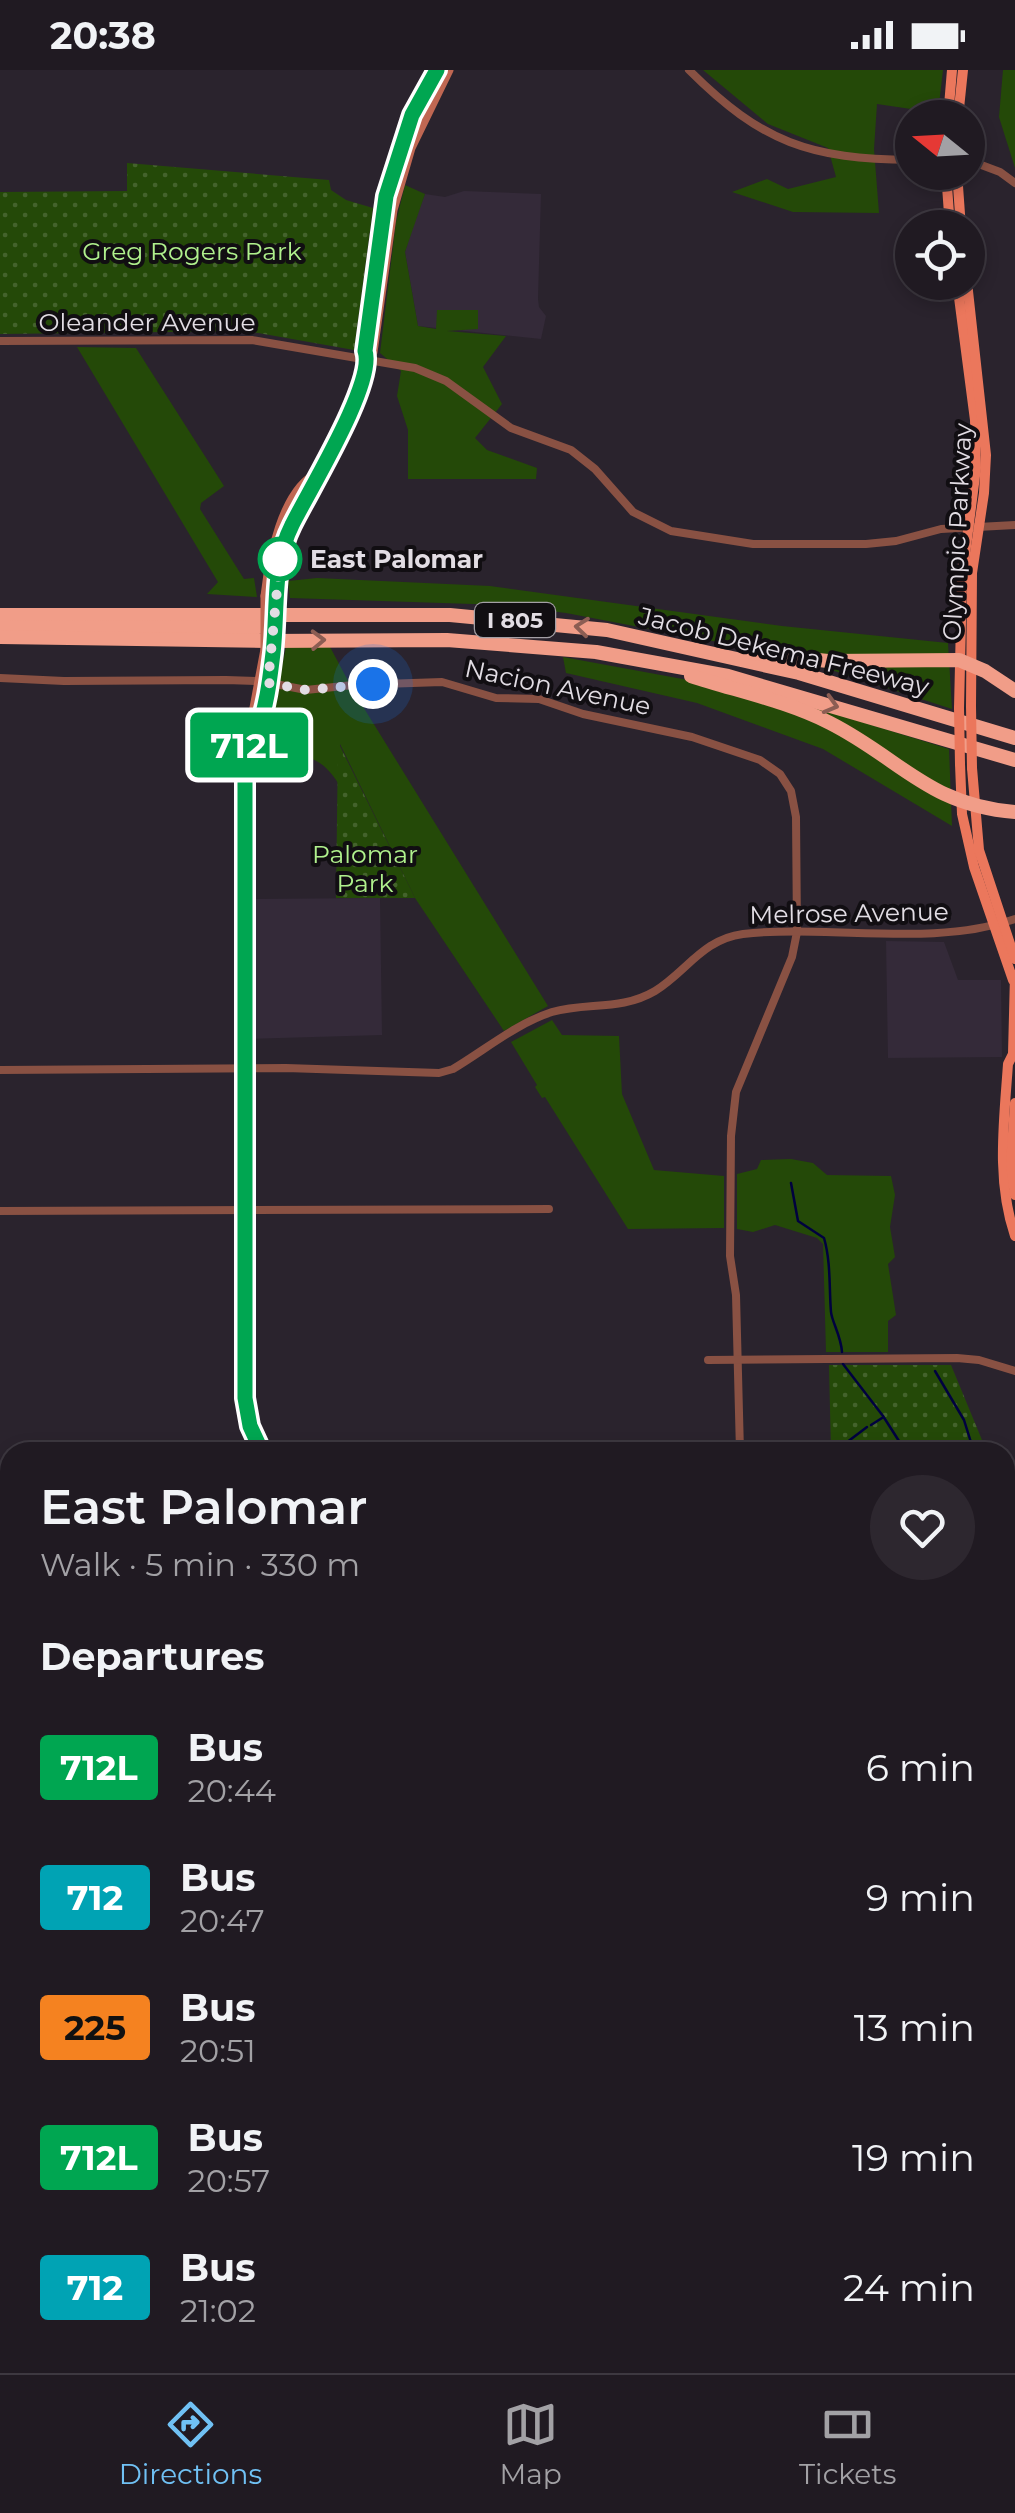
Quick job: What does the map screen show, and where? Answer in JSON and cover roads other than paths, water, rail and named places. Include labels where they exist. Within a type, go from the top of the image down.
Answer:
[{"type":"highway","name":"Jacob Dekema Freeway","points":[[0,621],[450,614],[643,636],[799,673],[1015,738]]},
{"type":"highway","points":[[0,621],[258,620],[268,624]]},
{"type":"highway","points":[[643,636],[828,661],[965,662],[1015,690]]},
{"type":"highway","name":"Jacob Dekema Freeway","points":[[0,637],[266,642],[447,640],[596,652],[669,663],[757,684],[1015,760]]},
{"type":"highway","points":[[669,663],[688,675],[832,724],[936,791],[967,805],[1015,812]]},
{"type":"main road","points":[[257,1442],[245,1398],[243,774],[245,755],[258,732],[269,650],[270,552],[280,524],[308,477],[318,473],[352,407],[373,352],[394,208],[411,148],[442,84],[443,70]]},
{"type":"main road","points":[[368,359],[365,351],[386,196],[412,115],[443,70]]},
{"type":"main road","points":[[950,100],[952,70]]},
{"type":"main road","points":[[960,100],[963,70]]},
{"type":"main road","points":[[386,196],[394,208]]},
{"type":"main road","name":"Olympic Parkway","points":[[959,300],[975,420],[976,486],[965,706]]},
{"type":"main road","name":"Olympic Parkway","points":[[969,300],[986,436],[984,494],[974,527]]},
{"type":"main road","points":[[965,706],[960,764],[974,867],[1004,922],[1015,959]]},
{"type":"main road","points":[[965,706],[972,768],[967,805]]},
{"type":"main road","points":[[1004,922],[1014,978],[1014,1057],[1008,1064],[1015,1195]]},
{"type":"main road","points":[[1015,1103],[1009,1121],[1004,1186],[1015,1236]]},
{"type":"street","points":[[689,70],[740,116],[796,146],[856,159],[895,160]]},
{"type":"street","points":[[985,166],[1015,183]]},
{"type":"street","name":"Oleander Avenue","points":[[0,340],[252,340],[432,374],[500,422],[571,450],[595,469],[633,512],[671,531],[768,544],[866,544],[896,542],[941,529],[1015,525]]},
{"type":"street","name":"Nacion Avenue","points":[[0,678],[264,682],[306,690],[353,684],[442,682],[496,698],[539,699],[583,714],[692,737],[760,760],[780,774],[791,791],[796,817],[797,932]]},
{"type":"street","name":"Melrose Avenue","points":[[0,1070],[245,1067],[442,1072],[546,1014],[634,1002],[664,985],[690,960],[721,940],[743,934],[967,931],[1004,922]]},
{"type":"street","points":[[740,1442],[736,1295],[730,1256],[733,1108],[792,957],[797,932]]},
{"type":"street","points":[[0,1211],[549,1209]]},
{"type":"street","points":[[708,1360],[957,1358],[979,1360],[1015,1372]]},
{"type":"waterway","points":[[791,1183],[798,1221],[824,1238],[831,1312],[842,1352]]},
{"type":"waterway","points":[[843,1364],[900,1442]]},
{"type":"waterway","points":[[935,1371],[964,1420],[971,1442]]},
{"type":"waterway","points":[[871,1425],[882,1418]]},
{"type":"waterway","points":[[847,1442],[867,1427]]},
{"type":"place","name":"East Palomar","points":[[280,559]]},
{"type":"park label","name":"Greg Rogers Park","points":[[192,251]]},
{"type":"park label","name":"Palomar Park","points":[[365,868]]}]
